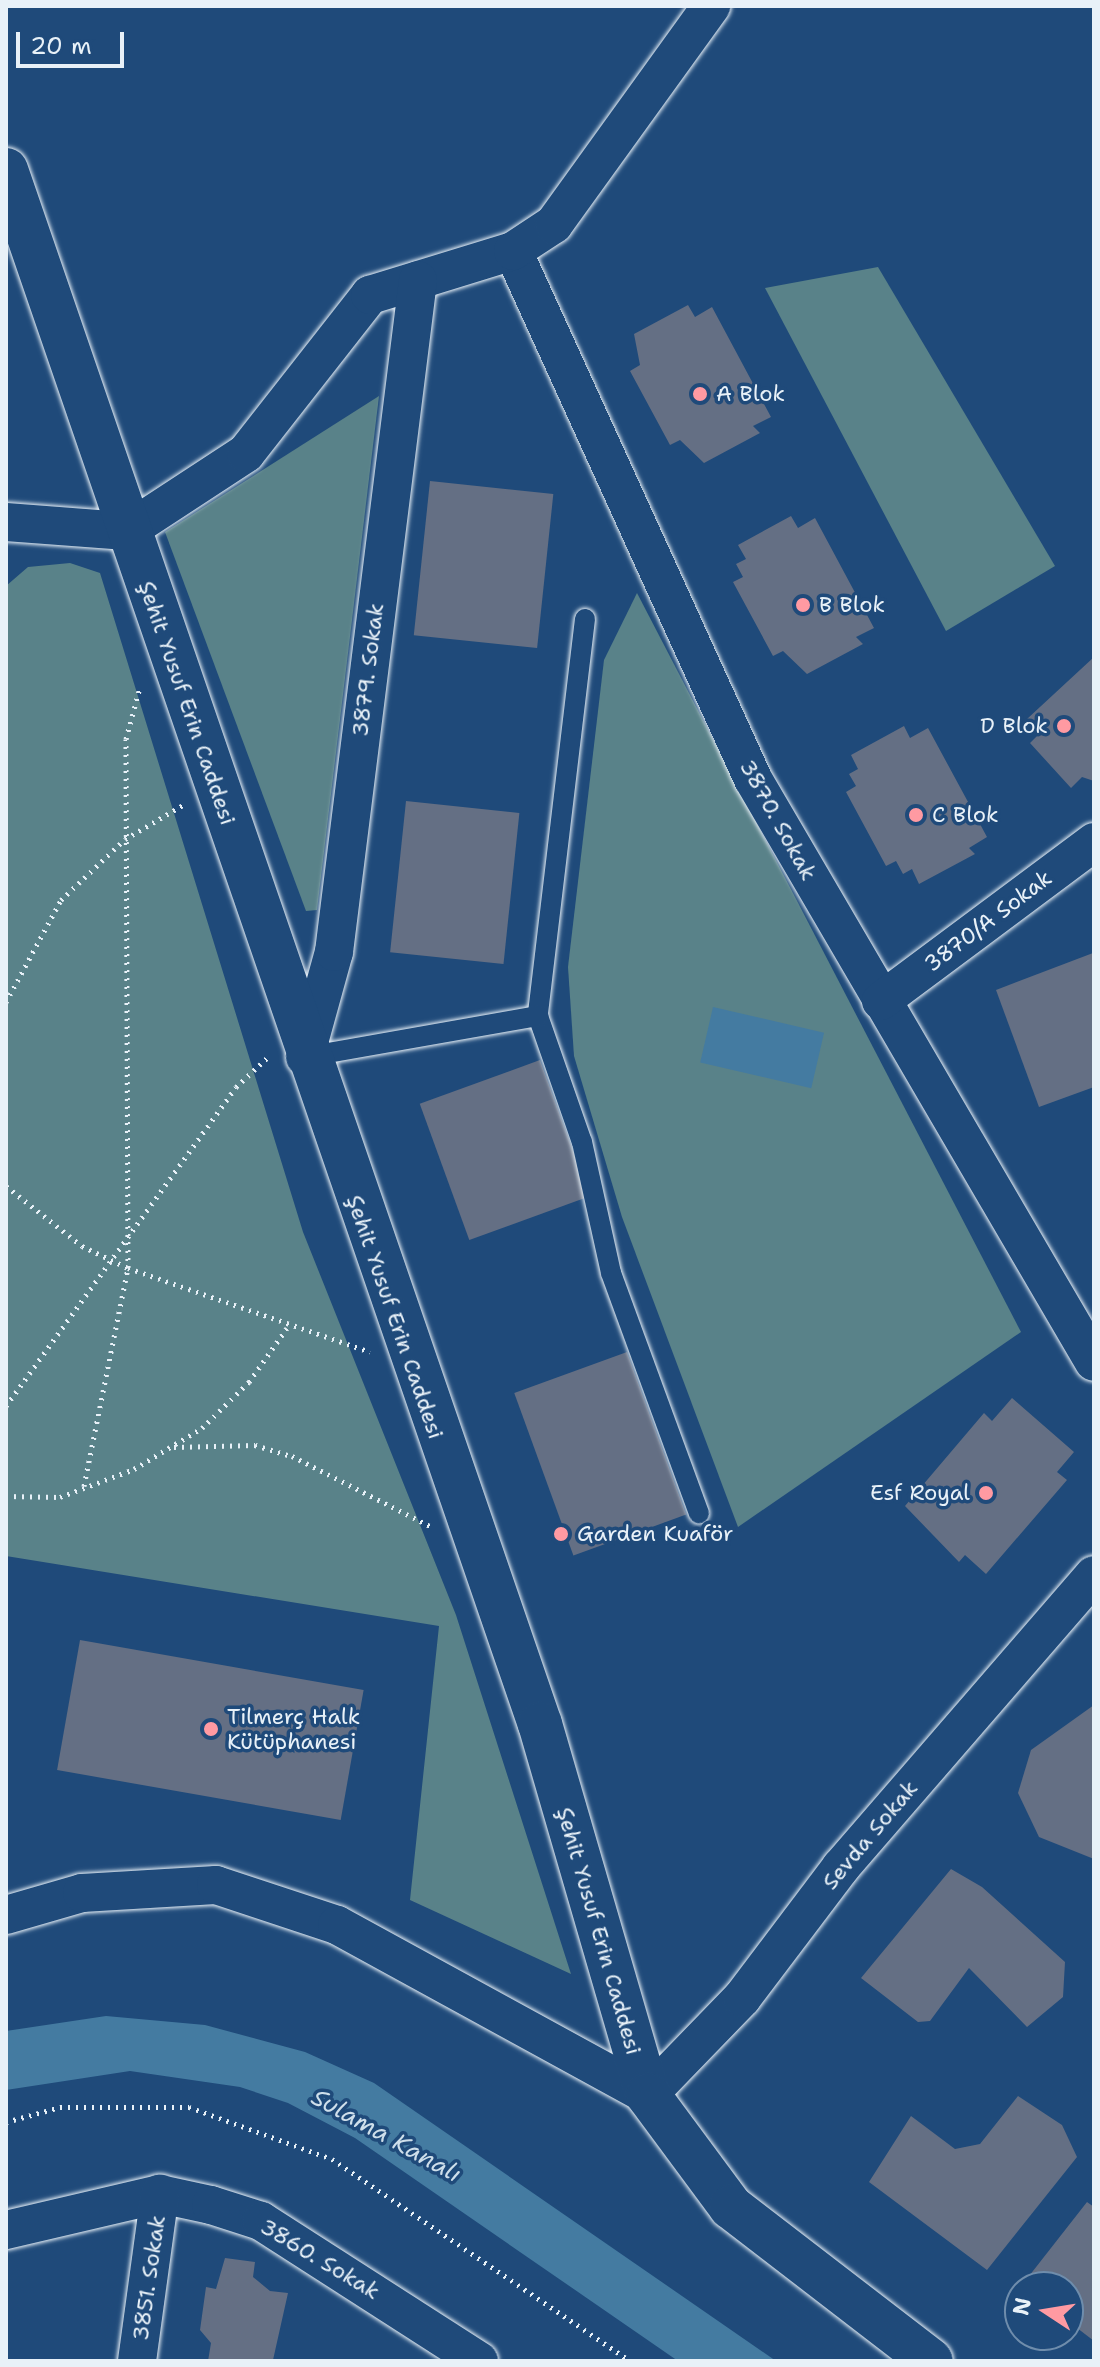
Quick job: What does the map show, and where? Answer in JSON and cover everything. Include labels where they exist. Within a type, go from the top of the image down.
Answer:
[{"type":"street","points":[[6,522],[127,531],[246,453],[370,295],[513,251],[554,224],[711,6]]},
{"type":"street","name":"Şehit Yusuf Erin Caddesi","points":[[6,170],[410,1361],[540,1724],[648,2095],[731,2207],[931,2361]]},
{"type":"street","name":"3870. Sokak","points":[[513,251],[753,779],[1094,1362]]},
{"type":"street","name":"3879. Sokak","points":[[301,1043],[334,952],[418,280]]},
{"type":"street","name":"3870/A Sokak","points":[[881,1001],[1094,842]]},
{"type":"street","name":"Sevda Sokak","points":[[648,2095],[742,1998],[841,1867],[1094,1575]]},
{"type":"street","points":[[6,1915],[82,1893],[216,1885],[337,1925],[648,2095]]},
{"type":"street","name":"3860. Sokak","points":[[6,2230],[160,2194],[261,2221],[479,2361]]},
{"type":"street","name":"3851. Sokak","points":[[137,2361],[160,2194]]},
{"type":"lane","points":[[585,619],[538,1016],[582,1142],[611,1273],[699,1513]]},
{"type":"lane","points":[[301,1043],[538,1016]]},
{"type":"path","points":[[84,1486],[128,1268],[126,739],[142,680]]},
{"type":"path","points":[[6,1002],[61,900],[125,839],[216,786]]},
{"type":"path","points":[[6,1406],[108,1259],[128,1238],[236,1087],[301,1043]]},
{"type":"path","points":[[6,1186],[108,1259],[128,1268],[287,1328],[410,1361]]},
{"type":"path","points":[[6,1496],[60,1497],[169,1448],[202,1428],[249,1382],[287,1328]]},
{"type":"path","points":[[169,1448],[255,1445],[292,1456],[476,1550]]},
{"type":"path","points":[[6,2122],[60,2107],[189,2107],[332,2159],[630,2361]]},
{"type":"green space","points":[[878,267],[1055,566],[946,631],[765,288]]},
{"type":"green space","points":[[379,396],[317,910],[306,911],[165,532]]},
{"type":"green space","points":[[70,563],[100,573],[303,1232],[456,1615],[571,1974],[410,1900],[439,1626],[6,1556],[6,586],[28,567]]},
{"type":"green space","points":[[637,593],[1021,1332],[738,1527],[622,1217],[574,1056],[568,967],[604,660]]},
{"type":"water","points":[[713,1007],[824,1033],[811,1088],[700,1063]]},
{"type":"water","name":"Sulama Kanalı","points":[[106,2016],[205,2025],[305,2052],[374,2083],[776,2361],[678,2361],[355,2138],[288,2103],[240,2087],[130,2071],[6,2090],[6,2031]]},
{"type":"building","name":"A Blok","points":[[688,305],[695,317],[712,307],[771,417],[753,426],[760,433],[704,463],[680,440],[670,445],[630,371],[640,365],[634,334]]},
{"type":"building","points":[[430,481],[553,494],[537,648],[414,635]]},
{"type":"building","name":"B Blok","points":[[791,516],[798,528],[815,518],[874,628],[856,637],[863,644],[807,674],[783,651],[773,656],[733,582],[743,577],[736,564],[746,559],[738,545]]},
{"type":"building","name":"D Blok","points":[[1094,657],[1094,781],[1082,777],[1071,788],[1030,743],[1040,733],[1027,719]]},
{"type":"building","name":"C Blok","points":[[904,726],[910,738],[928,728],[987,837],[969,848],[975,854],[919,884],[912,869],[903,874],[896,861],[886,866],[846,792],[856,786],[849,774],[858,769],[851,755]]},
{"type":"building","points":[[406,801],[519,813],[503,964],[390,952]]},
{"type":"building","points":[[1093,953],[1094,1087],[1039,1107],[996,990]]},
{"type":"building","points":[[540,1060],[590,1196],[469,1240],[420,1104]]},
{"type":"building","points":[[627,1352],[686,1515],[573,1556],[514,1393]]},
{"type":"building","name":"Esf Royal","points":[[1012,1398],[1074,1452],[1057,1472],[1067,1480],[986,1574],[965,1555],[959,1562],[905,1506],[984,1413],[992,1421]]},
{"type":"building","name":"Tilmerç Halk Kütüphanesi","points":[[80,1640],[364,1690],[341,1820],[57,1770]]},
{"type":"building","points":[[1094,1705],[1094,1859],[1039,1837],[1018,1793],[1031,1750]]},
{"type":"building","points":[[951,1869],[982,1887],[1065,1962],[1063,1997],[1027,2027],[969,1968],[930,2021],[918,2022],[861,1978]]},
{"type":"building","points":[[1018,2096],[1062,2125],[1077,2157],[987,2270],[869,2182],[911,2116],[955,2149],[980,2144]]},
{"type":"building","points":[[1087,2202],[1094,2207],[1094,2341],[1084,2333],[1084,2271],[1033,2271]]},
{"type":"building","points":[[225,2258],[255,2262],[253,2277],[270,2291],[288,2293],[273,2360],[208,2361],[211,2343],[200,2330],[206,2287],[216,2289]]},
{"type":"place","name":"A Blok","points":[[700,394]]},
{"type":"place","name":"B Blok","points":[[803,605]]},
{"type":"place","name":"D Blok","points":[[1064,726]]},
{"type":"place","name":"C Blok","points":[[916,815]]},
{"type":"place","name":"Esf Royal","points":[[986,1493]]},
{"type":"place","name":"Garden Kuaför","points":[[561,1534]]},
{"type":"place","name":"Tilmerç Halk Kütüphanesi","points":[[211,1729]]}]
